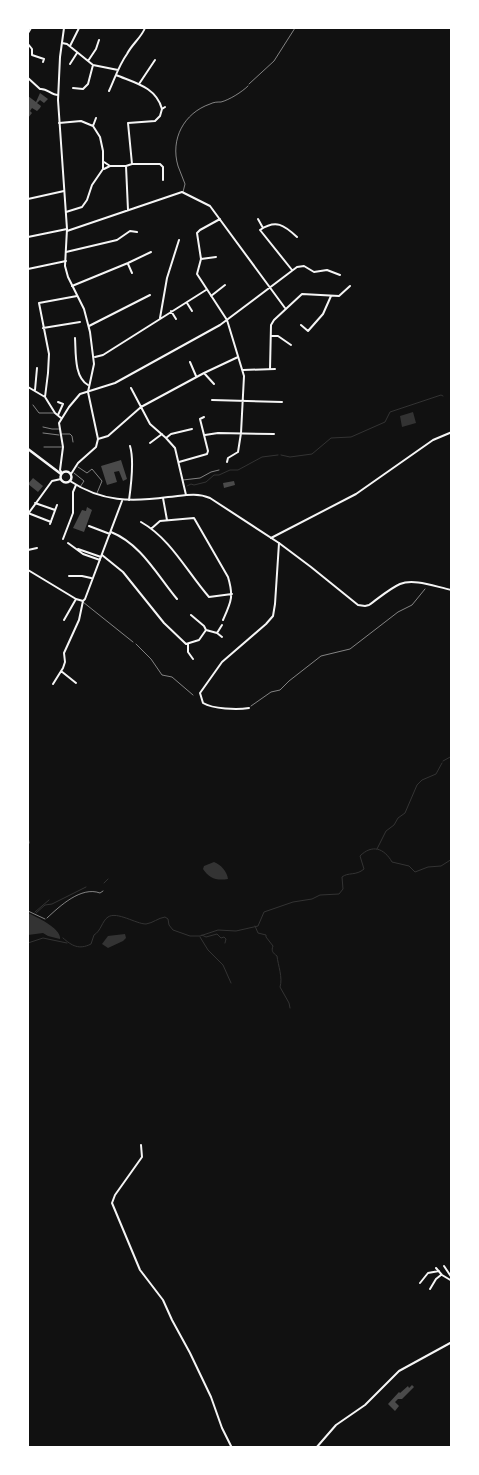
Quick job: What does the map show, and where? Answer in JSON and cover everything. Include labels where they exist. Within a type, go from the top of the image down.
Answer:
[{"type":"main road","points":[[28,449],[62,474]]},
{"type":"main road","points":[[68,471],[72,473],[72,478],[66,483],[61,479],[62,474],[68,471]]},
{"type":"street","points":[[28,33],[31,28]]},
{"type":"street","points":[[64,28],[58,95],[67,230],[66,261],[68,277],[84,309],[95,357],[88,392],[98,439],[96,446],[72,473]]},
{"type":"street","points":[[70,46],[79,28]]},
{"type":"street","points":[[109,91],[127,53],[146,28]]},
{"type":"street","points":[[88,61],[96,49],[99,40]]},
{"type":"street","points":[[28,44],[32,49],[32,55],[44,59],[43,62]]},
{"type":"street","points":[[62,44],[70,46],[93,65],[118,70]]},
{"type":"street","points":[[70,64],[77,53]]},
{"type":"street","points":[[139,84],[154,60]]},
{"type":"street","points":[[74,88],[83,89],[87,86],[93,65]]},
{"type":"street","points":[[116,76],[139,84],[152,92],[158,99],[162,109],[160,116],[155,121],[128,123],[132,164]]},
{"type":"street","points":[[28,78],[40,89],[43,88],[58,95]]},
{"type":"street","points":[[93,126],[96,118]]},
{"type":"street","points":[[59,123],[81,121],[93,126],[102,140],[104,162],[103,169],[93,183],[88,200],[84,206],[66,212]]},
{"type":"street","points":[[104,162],[110,166]]},
{"type":"street","points":[[103,169],[110,166],[132,164],[160,164],[163,168],[163,180]]},
{"type":"street","points":[[126,166],[128,211]]},
{"type":"street","points":[[28,199],[64,191]]},
{"type":"street","points":[[28,237],[67,230],[182,192],[208,204],[285,308]]},
{"type":"street","points":[[220,219],[197,233],[201,259],[197,274],[227,320],[244,376],[238,452],[228,458],[227,462]]},
{"type":"street","points":[[258,219],[263,228]]},
{"type":"street","points":[[292,270],[260,230],[271,224],[279,225],[297,237]]},
{"type":"street","points":[[66,252],[117,240],[130,231],[137,232]]},
{"type":"street","points":[[160,318],[165,286],[179,240]]},
{"type":"street","points":[[72,286],[151,252]]},
{"type":"street","points":[[201,259],[216,258]]},
{"type":"street","points":[[28,269],[66,261]]},
{"type":"street","points":[[128,263],[132,273]]},
{"type":"street","points":[[62,474],[60,470],[63,447],[59,423],[80,394],[115,383],[227,320],[292,270],[302,266],[312,272],[325,269],[340,275]]},
{"type":"street","points":[[211,296],[224,285]]},
{"type":"street","points":[[270,369],[272,321],[302,294],[339,296],[350,286]]},
{"type":"street","points":[[95,357],[103,355],[206,290]]},
{"type":"street","points":[[89,326],[150,295]]},
{"type":"street","points":[[45,396],[49,354],[38,303],[77,296]]},
{"type":"street","points":[[301,325],[308,330],[323,314],[331,296]]},
{"type":"street","points":[[187,303],[192,311]]},
{"type":"street","points":[[171,311],[176,320]]},
{"type":"street","points":[[44,328],[80,322]]},
{"type":"street","points":[[271,336],[278,336],[291,345]]},
{"type":"street","points":[[75,338],[79,376],[88,385]]},
{"type":"street","points":[[98,439],[108,436],[141,407],[238,357]]},
{"type":"street","points":[[190,362],[197,377]]},
{"type":"street","points":[[35,391],[37,368]]},
{"type":"street","points":[[242,370],[275,369]]},
{"type":"street","points":[[204,373],[214,384]]},
{"type":"street","points":[[28,387],[45,396],[61,418]]},
{"type":"street","points":[[131,388],[150,424],[175,448],[186,495]]},
{"type":"street","points":[[212,400],[282,402]]},
{"type":"street","points":[[57,414],[63,404],[58,402]]},
{"type":"street","points":[[179,462],[207,454],[205,435],[200,419],[204,417]]},
{"type":"street","points":[[166,438],[171,434],[192,429]]},
{"type":"street","points":[[271,538],[356,494],[433,440],[452,432]]},
{"type":"street","points":[[205,435],[218,433],[274,434]]},
{"type":"street","points":[[150,443],[162,434]]},
{"type":"street","points":[[129,500],[132,480],[132,452],[130,446]]},
{"type":"street","points":[[57,506],[51,523],[28,514],[52,481],[61,479]]},
{"type":"street","points":[[70,481],[97,495],[122,500],[200,495],[216,501],[279,543],[355,603],[362,606],[369,605],[402,583],[409,582],[452,590]]},
{"type":"street","points":[[63,539],[73,513],[73,492],[76,485]]},
{"type":"street","points":[[163,498],[167,520]]},
{"type":"street","points":[[53,684],[65,662],[64,652],[79,620],[82,601],[85,599],[122,500]]},
{"type":"street","points":[[35,502],[55,510]]},
{"type":"street","points":[[152,528],[156,523],[167,520],[194,518],[228,577],[233,600],[223,620]]},
{"type":"street","points":[[141,522],[152,528],[167,544],[209,596],[232,594]]},
{"type":"street","points":[[89,526],[119,535],[139,550],[177,599]]},
{"type":"street","points":[[60,533],[64,535]]},
{"type":"street","points":[[68,543],[101,557],[124,572],[164,623],[188,644]]},
{"type":"street","points":[[248,708],[212,707],[203,703],[200,693],[222,662],[273,616],[279,543]]},
{"type":"street","points":[[28,550],[37,548]]},
{"type":"street","points":[[28,570],[82,601]]},
{"type":"street","points":[[69,576],[92,578]]},
{"type":"street","points":[[64,620],[76,599]]},
{"type":"street","points":[[191,616],[204,626],[206,630],[222,637]]},
{"type":"street","points":[[217,634],[222,625]]},
{"type":"street","points":[[188,644],[198,640],[206,630]]},
{"type":"street","points":[[188,644],[188,652],[193,659]]},
{"type":"street","points":[[61,671],[76,684]]},
{"type":"street","points":[[141,1145],[142,1157],[115,1195],[112,1203],[140,1270],[163,1300],[211,1397],[222,1428],[232,1448]]},
{"type":"street","points":[[444,1266],[452,1280]]},
{"type":"street","points":[[436,1268],[442,1275],[452,1280]]},
{"type":"street","points":[[420,1283],[428,1273],[438,1271]]},
{"type":"street","points":[[430,1289],[436,1279],[442,1275]]},
{"type":"street","points":[[316,1448],[336,1425],[365,1405],[399,1371],[452,1342]]},
{"type":"lane","points":[[182,192],[185,184],[178,166],[177,149],[178,137],[183,123],[199,109],[215,102],[227,100],[248,86]]},
{"type":"lane","points":[[33,405],[39,412],[57,414]]},
{"type":"lane","points":[[43,427],[60,428]]},
{"type":"lane","points":[[43,433],[51,435],[70,434],[73,442]]},
{"type":"lane","points":[[44,447],[63,447]]},
{"type":"lane","points":[[77,466],[87,473],[92,469],[102,481],[97,495]]},
{"type":"lane","points":[[183,480],[200,478],[219,470]]},
{"type":"lane","points":[[72,473],[83,478],[84,481],[80,487]]},
{"type":"lane","points":[[82,601],[133,642]]},
{"type":"lane","points":[[47,918],[56,908],[84,893],[93,891],[100,893],[103,891]]},
{"type":"lane","points":[[28,910],[45,919]]},
{"type":"path","points":[[248,86],[274,60],[295,28]]},
{"type":"path","points":[[248,708],[272,692],[280,690],[288,681],[320,656],[350,649],[398,612],[409,608],[418,599],[427,585]]},
{"type":"path","points":[[133,642],[151,660],[162,675],[172,678],[193,695]]},
{"type":"path","points":[[28,836],[29,843]]},
{"type":"shaded area","points":[[413,412],[416,423],[402,427],[400,416]]},
{"type":"shaded area","points":[[214,862],[223,869],[228,879],[216,879],[210,877],[205,872],[204,866]]},
{"type":"shaded area","points":[[28,913],[53,927],[60,935],[60,939],[43,933],[28,935]]},
{"type":"shaded area","points":[[125,934],[126,938],[123,941],[108,948],[102,944],[108,936]]},
{"type":"building","points":[[40,93],[48,99],[44,103],[40,100],[37,103],[41,106],[40,108],[37,111],[32,108],[30,111],[32,113],[28,118],[28,96],[36,102]]},
{"type":"building","points":[[121,460],[127,479],[123,481],[119,471],[114,472],[117,482],[107,485],[101,466]]},
{"type":"building","points":[[33,478],[43,486],[38,492],[28,484]]},
{"type":"building","points":[[234,481],[235,485],[224,488],[223,483]]},
{"type":"building","points":[[87,507],[92,510],[84,532],[73,528],[82,510],[86,511]]},
{"type":"building","points":[[412,1385],[414,1387],[402,1399],[398,1399],[395,1402],[399,1406],[395,1411],[388,1404],[399,1392]]},
{"type":"waterway","points":[[281,455],[290,457],[312,454],[331,438],[351,437],[385,422],[390,412],[441,395],[443,396]]},
{"type":"waterway","points":[[187,486],[206,482],[214,475],[230,470],[238,470],[262,457],[278,455]]},
{"type":"waterway","points":[[443,761],[452,756]]},
{"type":"waterway","points":[[377,849],[386,831],[405,813],[417,785],[422,780],[436,774],[442,763]]},
{"type":"waterway","points":[[63,938],[76,946],[83,947],[91,944],[94,935],[104,921],[112,916],[146,924],[165,917],[168,919],[169,925],[173,930],[190,936],[200,936],[218,930],[236,931],[258,926],[264,912],[293,902],[312,899],[320,895],[339,894],[343,889],[342,877],[364,869],[360,856],[369,850],[378,849],[385,853],[392,862],[409,866],[415,872],[428,867],[441,866],[452,859]]},
{"type":"waterway","points":[[104,883],[108,879]]},
{"type":"waterway","points":[[36,913],[45,905],[52,904],[86,887]]},
{"type":"waterway","points":[[35,912],[49,900]]},
{"type":"waterway","points":[[255,926],[258,933],[266,935],[273,946],[272,951],[277,956],[280,972],[280,987],[290,1008]]},
{"type":"waterway","points":[[202,935],[206,937],[217,934],[221,938],[224,937],[226,939],[225,943]]},
{"type":"waterway","points":[[200,937],[208,950],[223,965],[231,983]]},
{"type":"waterway","points":[[28,943],[43,938],[67,943]]}]
